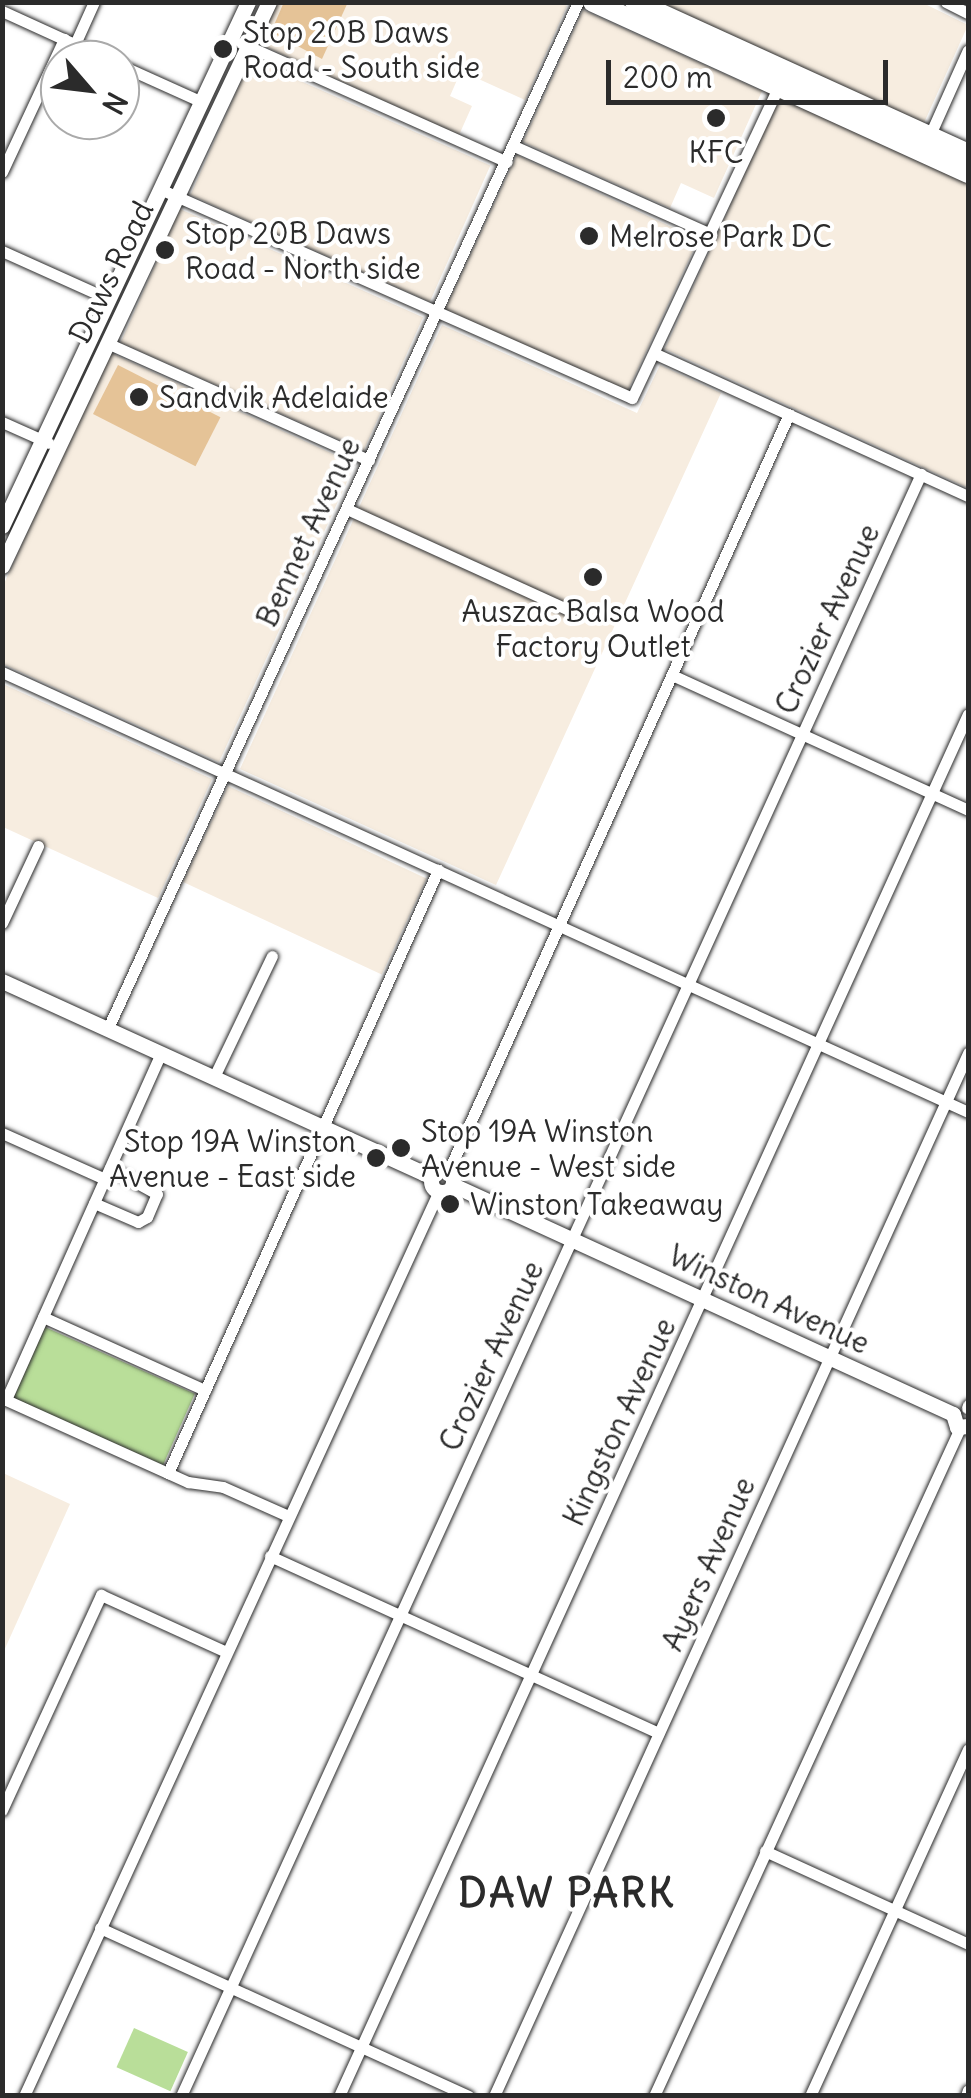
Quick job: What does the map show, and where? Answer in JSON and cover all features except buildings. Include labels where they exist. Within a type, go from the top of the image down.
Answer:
[{"type":"highway","points":[[593,2],[782,79],[926,144],[968,173]]},
{"type":"highway","points":[[635,2],[782,79]]},
{"type":"highway","points":[[926,144],[968,154]]},
{"type":"main road","name":"Daws Road","points":[[2,566],[109,300],[248,2]]},
{"type":"main road","name":"Daws Road","points":[[2,526],[107,343],[269,2]]},
{"type":"main road","name":"Winston Avenue","points":[[2,981],[964,1415]]},
{"type":"street","points":[[71,40],[94,2]]},
{"type":"street","name":"Bennet Avenue","points":[[108,1028],[578,2]]},
{"type":"street","points":[[946,2],[968,12]]},
{"type":"street","points":[[2,11],[66,40]]},
{"type":"street","points":[[231,38],[506,162]]},
{"type":"street","points":[[926,144],[968,50]]},
{"type":"street","points":[[140,74],[202,102]]},
{"type":"street","points":[[160,190],[632,398],[782,79]]},
{"type":"street","points":[[2,172],[40,99]]},
{"type":"street","points":[[514,146],[711,234]]},
{"type":"street","points":[[2,251],[109,300]]},
{"type":"street","points":[[107,343],[369,460]]},
{"type":"street","points":[[656,354],[968,496]]},
{"type":"street","points":[[24,2096],[790,414]]},
{"type":"street","points":[[2,422],[50,444]]},
{"type":"street","name":"Crozier Avenue","points":[[182,2096],[921,474]]},
{"type":"street","points":[[347,508],[571,611]]},
{"type":"street","points":[[2,672],[968,1112]]},
{"type":"street","points":[[672,674],[968,810]]},
{"type":"street","name":"Kingston Avenue","points":[[339,2096],[968,714]]},
{"type":"street","points":[[2,924],[38,846]]},
{"type":"street","points":[[168,1473],[438,870]]},
{"type":"street","points":[[214,1077],[272,956]]},
{"type":"street","points":[[161,1053],[6,1400],[168,1473],[288,1516]]},
{"type":"street","name":"Ayers Avenue","points":[[494,2096],[968,1053]]},
{"type":"street","points":[[2,1133],[151,1187],[152,1206],[138,1222],[94,1203]]},
{"type":"street","points":[[43,1316],[205,1390]]},
{"type":"street","points":[[654,2096],[964,1415]]},
{"type":"street","points":[[270,1556],[660,1733]]},
{"type":"street","points":[[2,1810],[100,1596],[226,1652]]},
{"type":"street","points":[[810,2096],[968,1749]]},
{"type":"street","points":[[765,1851],[968,1944]]},
{"type":"street","points":[[100,1928],[468,2096]]},
{"type":"shaded area","points":[[560,2],[567,6],[525,100],[461,71],[450,96],[472,106],[459,135],[255,42],[273,3]]},
{"type":"shaded area","points":[[653,3],[923,3],[968,25],[923,125]]},
{"type":"shaded area","points":[[583,10],[762,91],[714,198],[681,183],[670,208],[523,142]]},
{"type":"shaded area","points":[[251,59],[490,166],[430,302],[190,195]]},
{"type":"shaded area","points":[[781,94],[968,180],[968,488],[665,349]]},
{"type":"shaded area","points":[[517,155],[698,240],[626,394],[445,309]]},
{"type":"shaded area","points":[[180,209],[423,317],[364,451],[121,342]]},
{"type":"shaded area","points":[[442,325],[637,413],[660,365],[721,393],[496,885],[240,769]]},
{"type":"shaded area","points":[[109,352],[355,464],[219,762],[3,664],[3,586]]},
{"type":"shaded area","points":[[3,684],[212,779],[158,898],[3,827]]},
{"type":"shaded area","points":[[228,786],[426,879],[382,975],[183,882]]},
{"type":"shaded area","points":[[3,1473],[70,1504],[3,1653]]},
{"type":"green space","points":[[45,1327],[195,1394],[163,1465],[13,1398]]},
{"type":"green space","points":[[134,2028],[188,2052],[170,2091],[117,2067]]},
{"type":"place","name":"Stop 20B Daws Road - South side","points":[[223,49]]},
{"type":"place","name":"KFC","points":[[716,118]]},
{"type":"place","name":"Melrose Park DC","points":[[589,236]]},
{"type":"place","name":"Stop 20B Daws Road - North side","points":[[165,250]]},
{"type":"place","name":"Sandvik Adelaide","points":[[139,397]]},
{"type":"place","name":"Auszac Balsa Wood Factory Outlet","points":[[593,577]]},
{"type":"place","name":"Stop 19A Winston Avenue - West side","points":[[401,1148]]},
{"type":"place","name":"Stop 19A Winston Avenue - East side","points":[[376,1158]]},
{"type":"place","name":"Winston Takeaway","points":[[450,1204]]},
{"type":"district","name":"DAW PARK","points":[[567,1893]]}]
